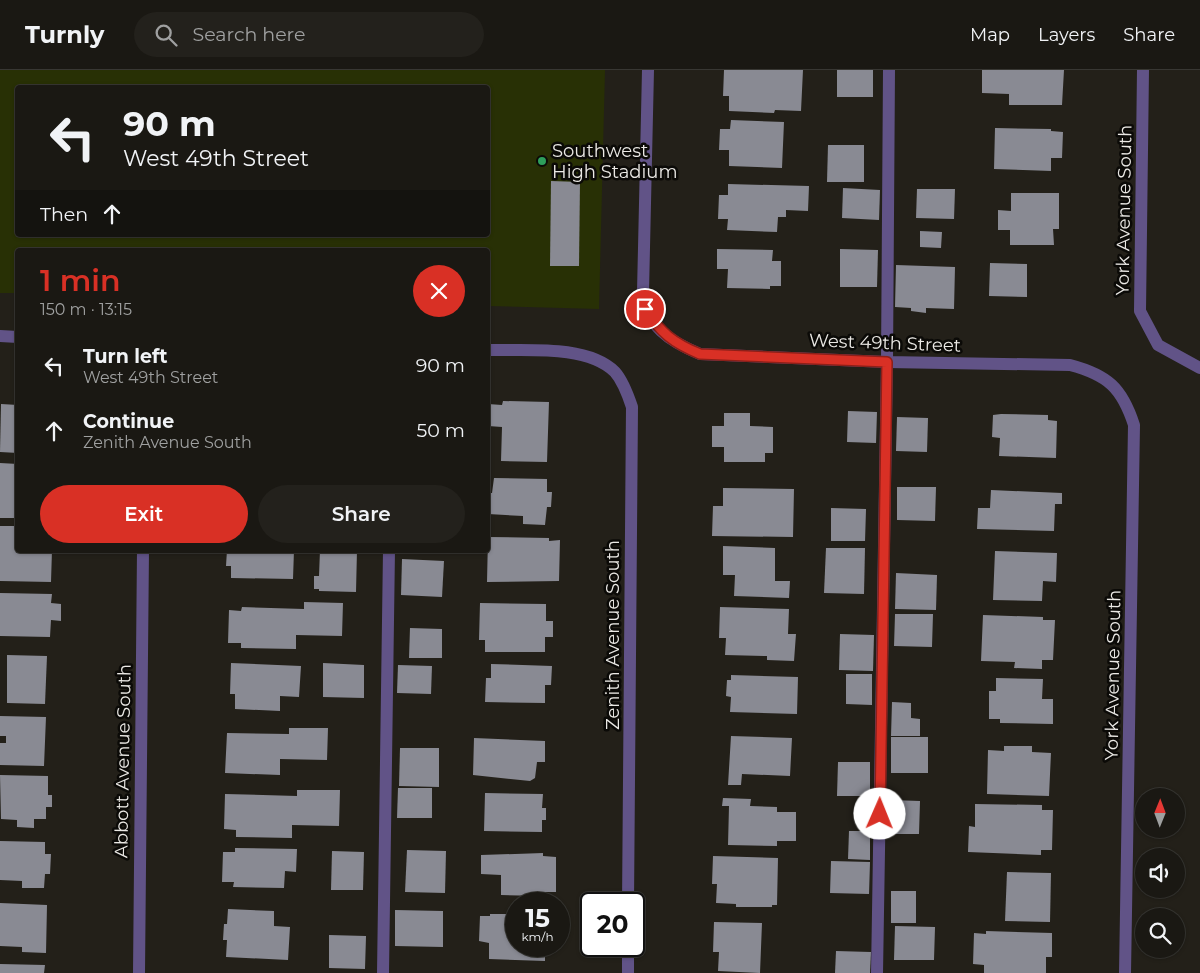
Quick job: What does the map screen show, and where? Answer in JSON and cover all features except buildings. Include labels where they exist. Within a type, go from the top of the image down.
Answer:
[{"type":"street","name":"West 49th Street","points":[[648,70],[642,292],[645,309],[659,330],[680,346],[700,354],[887,362],[1070,364],[1092,371],[1112,383]]},
{"type":"street","points":[[877,973],[887,362],[888,70]]},
{"type":"street","name":"York Avenue South","points":[[1143,70],[1140,311],[1158,345],[1200,368]]},
{"type":"street","points":[[0,336],[15,337]]},
{"type":"street","name":"Zenith Avenue South","points":[[490,350],[574,353],[594,360],[614,372],[626,391],[632,406],[628,892]]},
{"type":"street","name":"York Avenue South","points":[[1112,383],[1127,403],[1134,425],[1125,973]]},
{"type":"street","name":"Abbott Avenue South","points":[[139,973],[143,553]]},
{"type":"street","points":[[383,973],[389,553]]},
{"type":"street","points":[[628,957],[628,973]]},
{"type":"green space","name":"Southwest High Stadium","points":[[0,70],[605,70],[599,309],[490,306],[490,248],[15,248],[15,293],[0,293]]},
{"type":"place","name":"Southwest High Stadium","points":[[542,161]]},
{"type":"route","points":[[645,309],[659,330],[680,346],[700,354],[887,362],[880,814]]}]
